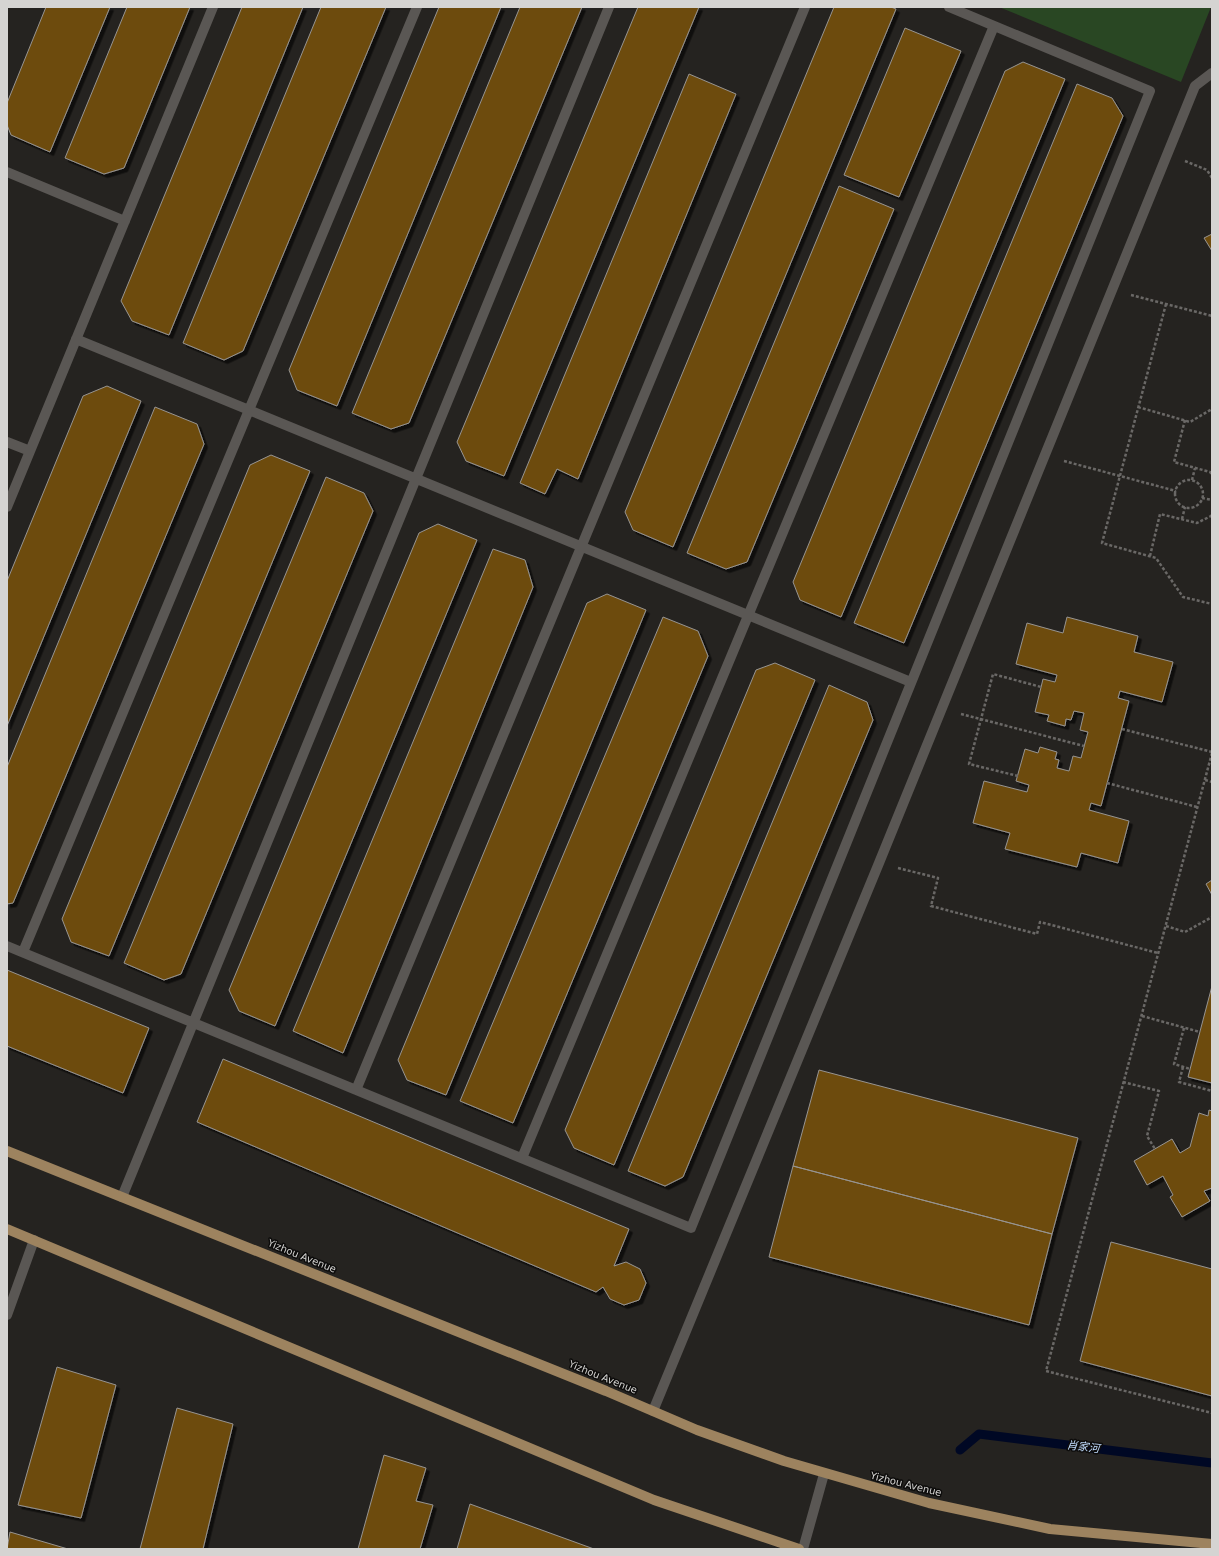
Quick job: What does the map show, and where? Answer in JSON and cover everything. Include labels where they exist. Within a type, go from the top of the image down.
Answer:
[{"type":"main road","name":"Yizhou Avenue","points":[[7,1151],[697,1430],[824,1474],[929,1503],[1050,1529],[1212,1544]]},
{"type":"main road","points":[[7,1229],[654,1500],[799,1549]]},
{"type":"street","points":[[7,507],[213,7]]},
{"type":"street","points":[[23,952],[417,7]]},
{"type":"street","points":[[122,1197],[608,7]]},
{"type":"street","points":[[356,1090],[805,7]]},
{"type":"street","points":[[7,946],[691,1228],[1150,91],[949,7]]},
{"type":"street","points":[[522,1158],[994,26]]},
{"type":"street","points":[[652,1411],[878,863],[1195,86],[1212,73]]},
{"type":"street","points":[[7,172],[125,221]]},
{"type":"street","points":[[76,339],[911,682]]},
{"type":"street","points":[[7,442],[30,451]]},
{"type":"street","points":[[7,1315],[34,1240]]},
{"type":"street","points":[[803,1549],[824,1474]]},
{"type":"path","points":[[1167,154],[1207,170],[1212,178]]},
{"type":"path","points":[[1112,290],[1212,316]]},
{"type":"path","points":[[1166,304],[1102,543],[1156,558],[1183,597],[1212,604]]},
{"type":"path","points":[[1138,407],[1190,422],[1212,409]]},
{"type":"path","points":[[1185,420],[1174,462],[1210,472],[1212,474]]},
{"type":"path","points":[[1044,456],[1176,490]]},
{"type":"path","points":[[1192,480],[1195,468]]},
{"type":"path","points":[[1192,480],[1200,485],[1202,489],[1202,498],[1197,506],[1185,507],[1177,501],[1176,487],[1183,481],[1192,480]]},
{"type":"path","points":[[1202,498],[1212,500]]},
{"type":"path","points":[[1182,519],[1185,507]]},
{"type":"path","points":[[1150,556],[1160,514],[1197,523],[1211,516],[1212,513]]},
{"type":"path","points":[[1018,776],[969,764],[993,674],[1041,687]]},
{"type":"path","points":[[941,708],[1084,746]]},
{"type":"path","points":[[1122,729],[1212,753],[1046,1371],[1212,1413]]},
{"type":"path","points":[[1205,780],[1212,782]]},
{"type":"path","points":[[1107,783],[1198,807]]},
{"type":"path","points":[[878,863],[938,878],[931,906],[1037,934],[1040,922],[1158,953]]},
{"type":"path","points":[[1166,926],[1185,932],[1212,917]]},
{"type":"path","points":[[1142,1016],[1200,1032]]},
{"type":"path","points":[[1184,1028],[1174,1064],[1190,1069]]},
{"type":"path","points":[[1183,1067],[1179,1082],[1212,1091]]},
{"type":"path","points":[[1123,1082],[1159,1091],[1147,1136],[1156,1149]]},
{"type":"green space","points":[[999,7],[1211,7],[1181,82]]},
{"type":"building","points":[[46,7],[110,7],[50,152],[11,135],[7,125],[7,103]]},
{"type":"building","points":[[127,7],[190,7],[124,168],[104,174],[65,158]]},
{"type":"building","points":[[242,7],[303,7],[169,335],[132,321],[121,301]]},
{"type":"building","points":[[321,7],[386,7],[243,351],[224,360],[183,343]]},
{"type":"building","points":[[439,7],[501,7],[337,406],[297,390],[289,370]]},
{"type":"building","points":[[520,7],[582,7],[409,423],[391,429],[352,413]]},
{"type":"building","points":[[638,7],[699,7],[504,476],[466,461],[457,442]]},
{"type":"building","points":[[834,7],[891,7],[896,9],[673,547],[633,530],[625,512]]},
{"type":"building","points":[[905,28],[961,51],[899,197],[844,175]]},
{"type":"building","points":[[1023,62],[1065,79],[841,617],[800,600],[793,582],[1005,71]]},
{"type":"building","points":[[689,74],[736,94],[578,479],[557,469],[545,494],[520,483]]},
{"type":"building","points":[[1077,84],[1112,98],[1123,116],[904,643],[854,623]]},
{"type":"building","points":[[839,186],[894,209],[747,562],[726,569],[687,553]]},
{"type":"building","points":[[1212,234],[1212,251],[1204,238]]},
{"type":"building","points":[[107,386],[141,401],[7,726],[7,581],[83,396]]},
{"type":"building","points":[[155,407],[197,424],[204,444],[13,903],[7,904],[7,767]]},
{"type":"building","points":[[271,455],[310,471],[109,956],[71,942],[62,919],[250,465]]},
{"type":"building","points":[[326,477],[364,493],[373,511],[181,974],[164,980],[124,963]]},
{"type":"building","points":[[438,524],[477,540],[275,1026],[239,1011],[229,990],[419,533]]},
{"type":"building","points":[[493,549],[525,560],[533,587],[343,1053],[293,1031]]},
{"type":"building","points":[[607,594],[646,610],[446,1095],[407,1080],[398,1060],[587,603]]},
{"type":"building","points":[[663,617],[698,631],[708,656],[513,1123],[460,1101]]},
{"type":"building","points":[[1067,617],[1138,636],[1134,652],[1173,662],[1162,702],[1120,691],[1118,698],[1129,701],[1101,806],[1091,803],[1089,810],[1129,821],[1118,863],[1081,853],[1077,867],[1005,849],[1010,833],[973,823],[984,781],[1027,792],[1029,785],[1016,781],[1025,749],[1038,753],[1040,747],[1057,752],[1055,759],[1059,760],[1057,768],[1069,771],[1073,756],[1081,758],[1088,732],[1080,730],[1084,713],[1074,711],[1071,720],[1066,719],[1065,726],[1047,721],[1049,715],[1035,712],[1043,679],[1055,682],[1057,675],[1016,664],[1027,623],[1063,633]]},
{"type":"building","points":[[775,663],[815,680],[614,1165],[574,1148],[565,1130],[756,670]]},
{"type":"building","points":[[829,685],[867,702],[873,720],[683,1177],[665,1186],[628,1171]]},
{"type":"building","points":[[1212,880],[1212,895],[1206,884]]},
{"type":"building","points":[[7,970],[149,1028],[123,1093],[7,1046]]},
{"type":"building","points":[[1212,986],[1212,1083],[1188,1077]]},
{"type":"building","points":[[223,1059],[629,1229],[614,1266],[626,1262],[640,1269],[646,1283],[639,1300],[624,1305],[610,1299],[603,1287],[596,1292],[197,1122]]},
{"type":"building","points":[[819,1070],[1078,1138],[1052,1234],[793,1166]]},
{"type":"building","points":[[1209,1110],[1212,1111],[1212,1188],[1204,1191],[1210,1201],[1182,1217],[1170,1197],[1173,1195],[1163,1176],[1147,1185],[1134,1161],[1172,1139],[1180,1153],[1190,1147],[1199,1113],[1208,1116]]},
{"type":"building","points":[[793,1166],[1052,1234],[1029,1325],[769,1257]]},
{"type":"building","points":[[1111,1242],[1212,1269],[1212,1396],[1080,1361]]},
{"type":"building","points":[[57,1367],[116,1385],[81,1518],[18,1505]]},
{"type":"building","points":[[177,1408],[233,1424],[203,1549],[140,1549]]},
{"type":"building","points":[[384,1455],[426,1468],[416,1501],[433,1505],[420,1549],[358,1549]]},
{"type":"building","points":[[470,1504],[594,1549],[457,1549]]},
{"type":"building","points":[[10,1532],[68,1549],[7,1549]]},
{"type":"waterway","name":"肖家河","points":[[960,1450],[979,1434],[1212,1463]]}]
